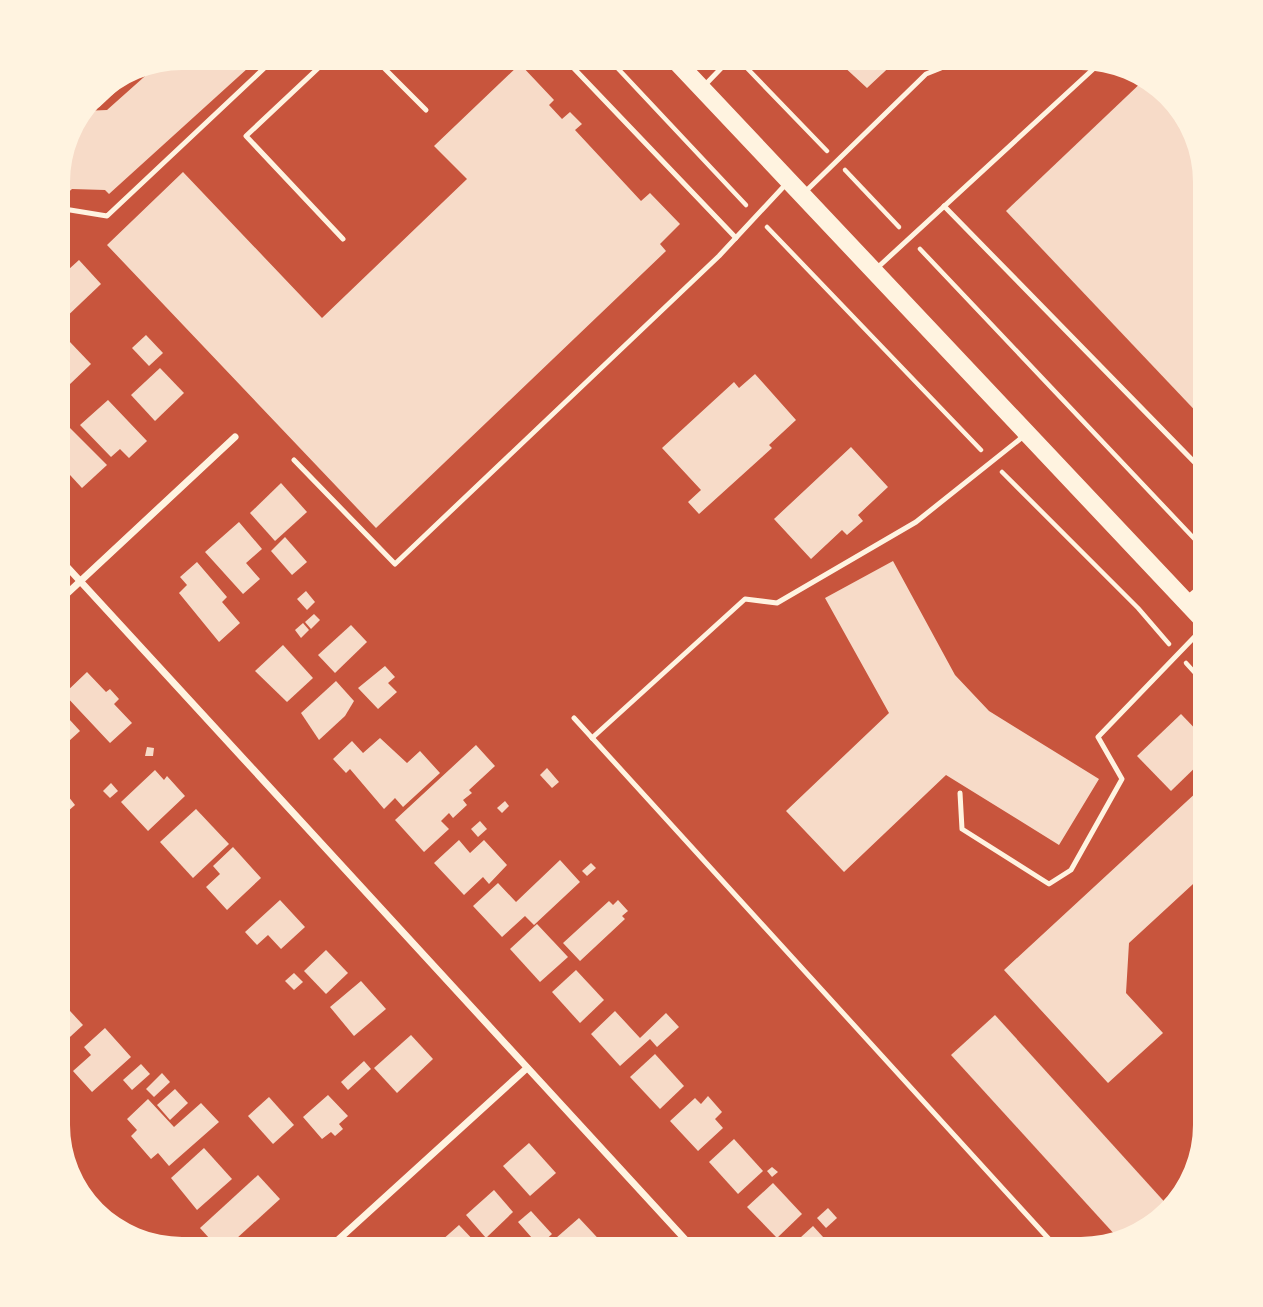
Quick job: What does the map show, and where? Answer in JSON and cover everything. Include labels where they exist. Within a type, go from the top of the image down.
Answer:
[{"type":"main road","points":[[685,70],[1193,610]]},
{"type":"street","points":[[70,592],[235,438]]},
{"type":"street","points":[[70,570],[683,1237]]},
{"type":"street","points":[[341,1237],[527,1068]]},
{"type":"lane","points":[[70,210],[107,216],[262,70]]},
{"type":"lane","points":[[316,70],[246,136],[343,239]]},
{"type":"lane","points":[[386,70],[426,110]]},
{"type":"lane","points":[[575,70],[736,238]]},
{"type":"lane","points":[[702,88],[719,70]]},
{"type":"lane","points":[[803,195],[926,74],[936,70]]},
{"type":"lane","points":[[874,271],[1091,70]]},
{"type":"lane","points":[[294,460],[395,564],[736,238],[789,181]]},
{"type":"lane","points":[[944,206],[1193,461]]},
{"type":"lane","points":[[592,738],[744,599],[777,603],[916,522],[1027,433]]},
{"type":"lane","points":[[1185,600],[1193,593]]},
{"type":"lane","points":[[960,793],[962,829],[1049,884],[1071,870],[1122,779],[1098,737],[1193,637]]},
{"type":"lane","points":[[574,718],[1047,1237]]},
{"type":"path","points":[[619,70],[992,461],[1138,608],[1193,671]]},
{"type":"path","points":[[750,70],[1193,537]]},
{"type":"building","points":[[246,70],[109,194],[105,190],[70,191],[74,153],[82,133],[96,110],[107,110],[143,78],[160,72]]},
{"type":"building","points":[[514,70],[526,70],[554,100],[549,105],[562,119],[570,112],[582,124],[575,130],[641,201],[650,193],[680,224],[660,244],[666,251],[376,528],[107,245],[183,172],[322,318],[467,179],[434,146]]},
{"type":"building","points":[[848,70],[886,70],[867,88]]},
{"type":"building","points":[[1137,86],[1165,108],[1184,139],[1191,160],[1193,408],[1006,211]]},
{"type":"building","points":[[79,260],[101,284],[70,313],[70,268]]},
{"type":"building","points":[[146,335],[163,353],[149,366],[132,348]]},
{"type":"building","points":[[70,342],[91,364],[70,384]]},
{"type":"building","points":[[160,368],[184,393],[155,421],[131,395]]},
{"type":"building","points":[[755,374],[796,420],[769,445],[772,448],[699,514],[688,502],[701,490],[662,448],[734,382],[739,388]]},
{"type":"building","points":[[108,400],[147,441],[129,458],[120,449],[111,457],[80,425]]},
{"type":"building","points":[[70,428],[107,465],[82,488],[70,475]]},
{"type":"building","points":[[851,447],[888,487],[858,515],[863,521],[847,535],[842,530],[811,559],[774,519]]},
{"type":"building","points":[[281,483],[307,512],[275,541],[250,513]]},
{"type":"building","points":[[239,522],[262,549],[246,563],[260,579],[243,594],[205,552]]},
{"type":"building","points":[[285,537],[307,562],[292,575],[271,551]]},
{"type":"building","points":[[893,561],[955,675],[989,711],[1099,779],[1059,845],[946,775],[844,872],[786,811],[889,713],[825,598]]},
{"type":"building","points":[[197,562],[227,597],[222,602],[240,623],[219,642],[179,593],[187,585],[180,577]]},
{"type":"building","points":[[306,591],[315,602],[307,610],[297,599]]},
{"type":"building","points":[[314,614],[320,620],[311,629],[305,622]]},
{"type":"building","points":[[303,623],[309,630],[301,638],[295,630]]},
{"type":"building","points":[[351,625],[367,642],[335,673],[318,655]]},
{"type":"building","points":[[283,645],[313,678],[287,702],[255,671]]},
{"type":"building","points":[[385,666],[395,677],[388,683],[397,692],[378,709],[358,688]]},
{"type":"building","points":[[87,672],[106,692],[110,689],[119,699],[114,704],[132,723],[110,743],[70,700],[70,688]]},
{"type":"building","points":[[336,681],[354,701],[345,716],[319,740],[301,713]]},
{"type":"building","points":[[1181,714],[1193,726],[1193,770],[1171,791],[1137,756]]},
{"type":"building","points":[[70,720],[80,731],[70,740]]},
{"type":"building","points":[[380,738],[407,763],[420,751],[440,773],[403,807],[395,798],[384,809],[350,769],[346,773],[333,759],[352,741],[363,753]]},
{"type":"building","points":[[476,745],[495,766],[469,790],[472,793],[463,800],[467,805],[453,818],[449,813],[441,821],[449,829],[424,852],[395,820]]},
{"type":"building","points":[[147,747],[154,748],[153,756],[145,756]]},
{"type":"building","points":[[547,768],[559,782],[552,788],[540,775]]},
{"type":"building","points":[[155,770],[164,780],[167,776],[185,796],[148,831],[121,802]]},
{"type":"building","points":[[111,783],[118,791],[110,798],[103,791]]},
{"type":"building","points":[[1193,796],[1193,884],[1129,943],[1126,993],[1163,1033],[1108,1083],[1004,970]]},
{"type":"building","points":[[505,801],[509,806],[502,813],[497,808]]},
{"type":"building","points":[[196,809],[229,844],[193,878],[160,842]]},
{"type":"building","points":[[480,821],[487,829],[478,837],[471,829]]},
{"type":"building","points":[[459,840],[470,853],[484,840],[507,865],[489,884],[483,877],[464,895],[434,863]]},
{"type":"building","points":[[233,847],[261,878],[227,910],[206,887],[220,874],[213,866]]},
{"type":"building","points":[[560,860],[580,882],[534,925],[525,916],[502,937],[473,906],[498,883],[516,902]]},
{"type":"building","points":[[591,863],[596,868],[587,876],[582,871]]},
{"type":"building","points":[[280,900],[305,927],[281,949],[268,935],[257,945],[245,932]]},
{"type":"building","points":[[618,900],[628,911],[622,916],[625,919],[580,961],[563,943],[609,901],[613,905]]},
{"type":"building","points":[[537,924],[568,957],[540,982],[510,949]]},
{"type":"building","points":[[326,950],[348,973],[326,994],[304,971]]},
{"type":"building","points":[[576,970],[604,1000],[580,1023],[552,992]]},
{"type":"building","points":[[294,973],[303,982],[294,990],[285,981]]},
{"type":"building","points":[[361,981],[386,1009],[354,1036],[330,1007]]},
{"type":"building","points":[[70,1011],[83,1025],[70,1037]]},
{"type":"building","points":[[615,1011],[640,1038],[666,1013],[679,1027],[657,1047],[650,1039],[620,1066],[591,1034]]},
{"type":"building","points":[[995,1015],[1163,1201],[1137,1222],[1112,1232],[951,1055]]},
{"type":"building","points":[[105,1028],[131,1057],[92,1092],[73,1071],[91,1055],[84,1047]]},
{"type":"building","points":[[411,1035],[433,1059],[397,1093],[374,1068]]},
{"type":"building","points":[[655,1054],[684,1086],[660,1109],[630,1077]]},
{"type":"building","points":[[364,1061],[371,1069],[348,1090],[341,1082]]},
{"type":"building","points":[[141,1064],[150,1074],[132,1090],[123,1080]]},
{"type":"building","points":[[162,1073],[170,1082],[154,1097],[146,1089]]},
{"type":"building","points":[[175,1089],[188,1103],[170,1120],[157,1105]]},
{"type":"building","points":[[328,1095],[348,1116],[339,1124],[343,1129],[335,1136],[331,1132],[322,1139],[303,1117]]},
{"type":"building","points":[[708,1096],[722,1112],[715,1119],[723,1128],[698,1151],[670,1121],[695,1098],[701,1104]]},
{"type":"building","points":[[269,1097],[294,1125],[273,1144],[248,1116]]},
{"type":"building","points":[[148,1099],[174,1127],[201,1103],[219,1122],[169,1166],[158,1153],[151,1159],[131,1136],[137,1130],[127,1119]]},
{"type":"building","points":[[734,1139],[763,1171],[738,1194],[709,1162]]},
{"type":"building","points":[[529,1143],[556,1173],[530,1196],[503,1166]]},
{"type":"building","points":[[204,1148],[232,1179],[197,1210],[171,1178]]},
{"type":"building","points":[[772,1167],[778,1172],[772,1177],[767,1171]]},
{"type":"building","points":[[258,1175],[280,1199],[238,1237],[208,1237],[200,1228]]},
{"type":"building","points":[[773,1183],[802,1214],[776,1237],[747,1207]]},
{"type":"building","points":[[494,1190],[513,1212],[487,1237],[466,1215]]},
{"type":"building","points":[[828,1208],[837,1218],[826,1228],[817,1218]]},
{"type":"building","points":[[531,1211],[552,1234],[549,1237],[531,1237],[518,1222]]},
{"type":"building","points":[[579,1218],[597,1237],[557,1237]]},
{"type":"building","points":[[459,1225],[470,1237],[446,1237]]},
{"type":"building","points":[[813,1226],[823,1237],[801,1237]]}]
